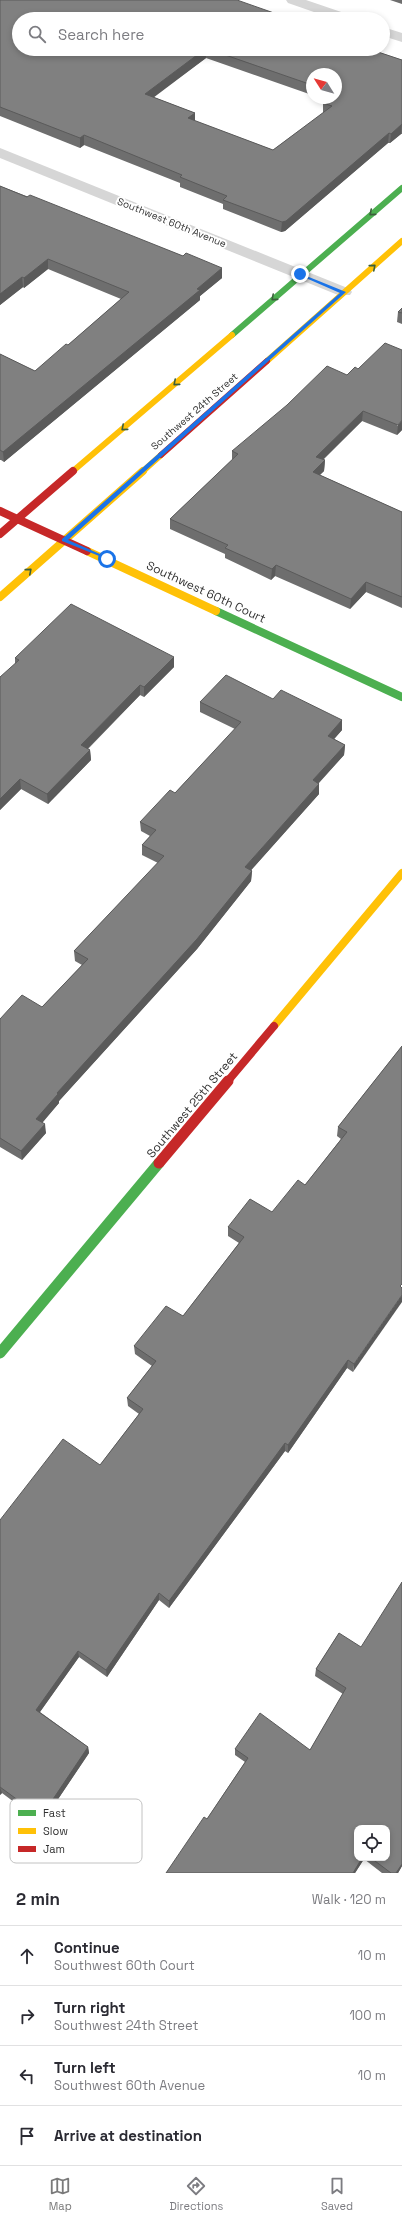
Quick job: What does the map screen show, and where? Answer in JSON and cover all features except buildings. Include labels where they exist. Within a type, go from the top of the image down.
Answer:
[{"type":"main road","points":[[0,534],[300,274],[402,188]]},
{"type":"main road","name":"Southwest 24th Street","points":[[0,597],[402,241]]},
{"type":"main road","name":"Southwest 60th Court","points":[[0,511],[402,697]]},
{"type":"main road","name":"Southwest 25th Street","points":[[0,1353],[402,873]]},
{"type":"street","points":[[293,0],[328,12]]},
{"type":"street","points":[[390,34],[402,38]]},
{"type":"street","name":"Southwest 60th Avenue","points":[[0,153],[344,292]]},
{"type":"traffic: fast","points":[[232,335],[402,188]]},
{"type":"traffic: fast","points":[[216,611],[402,697]]},
{"type":"traffic: fast","points":[[0,1353],[159,1163]]},
{"type":"traffic: slow","points":[[267,361],[402,241]]},
{"type":"traffic: slow","points":[[73,471],[232,335]]},
{"type":"traffic: slow","points":[[0,597],[161,455]]},
{"type":"traffic: slow","points":[[87,551],[216,611]]},
{"type":"traffic: slow","points":[[274,1026],[402,873]]},
{"type":"traffic: jam","points":[[161,455],[267,361]]},
{"type":"traffic: jam","points":[[0,534],[73,471]]},
{"type":"traffic: jam","points":[[0,511],[87,551]]},
{"type":"traffic: jam","points":[[159,1163],[274,1026]]},
{"type":"route","points":[[107,559],[64,540],[344,292],[300,274]]}]
